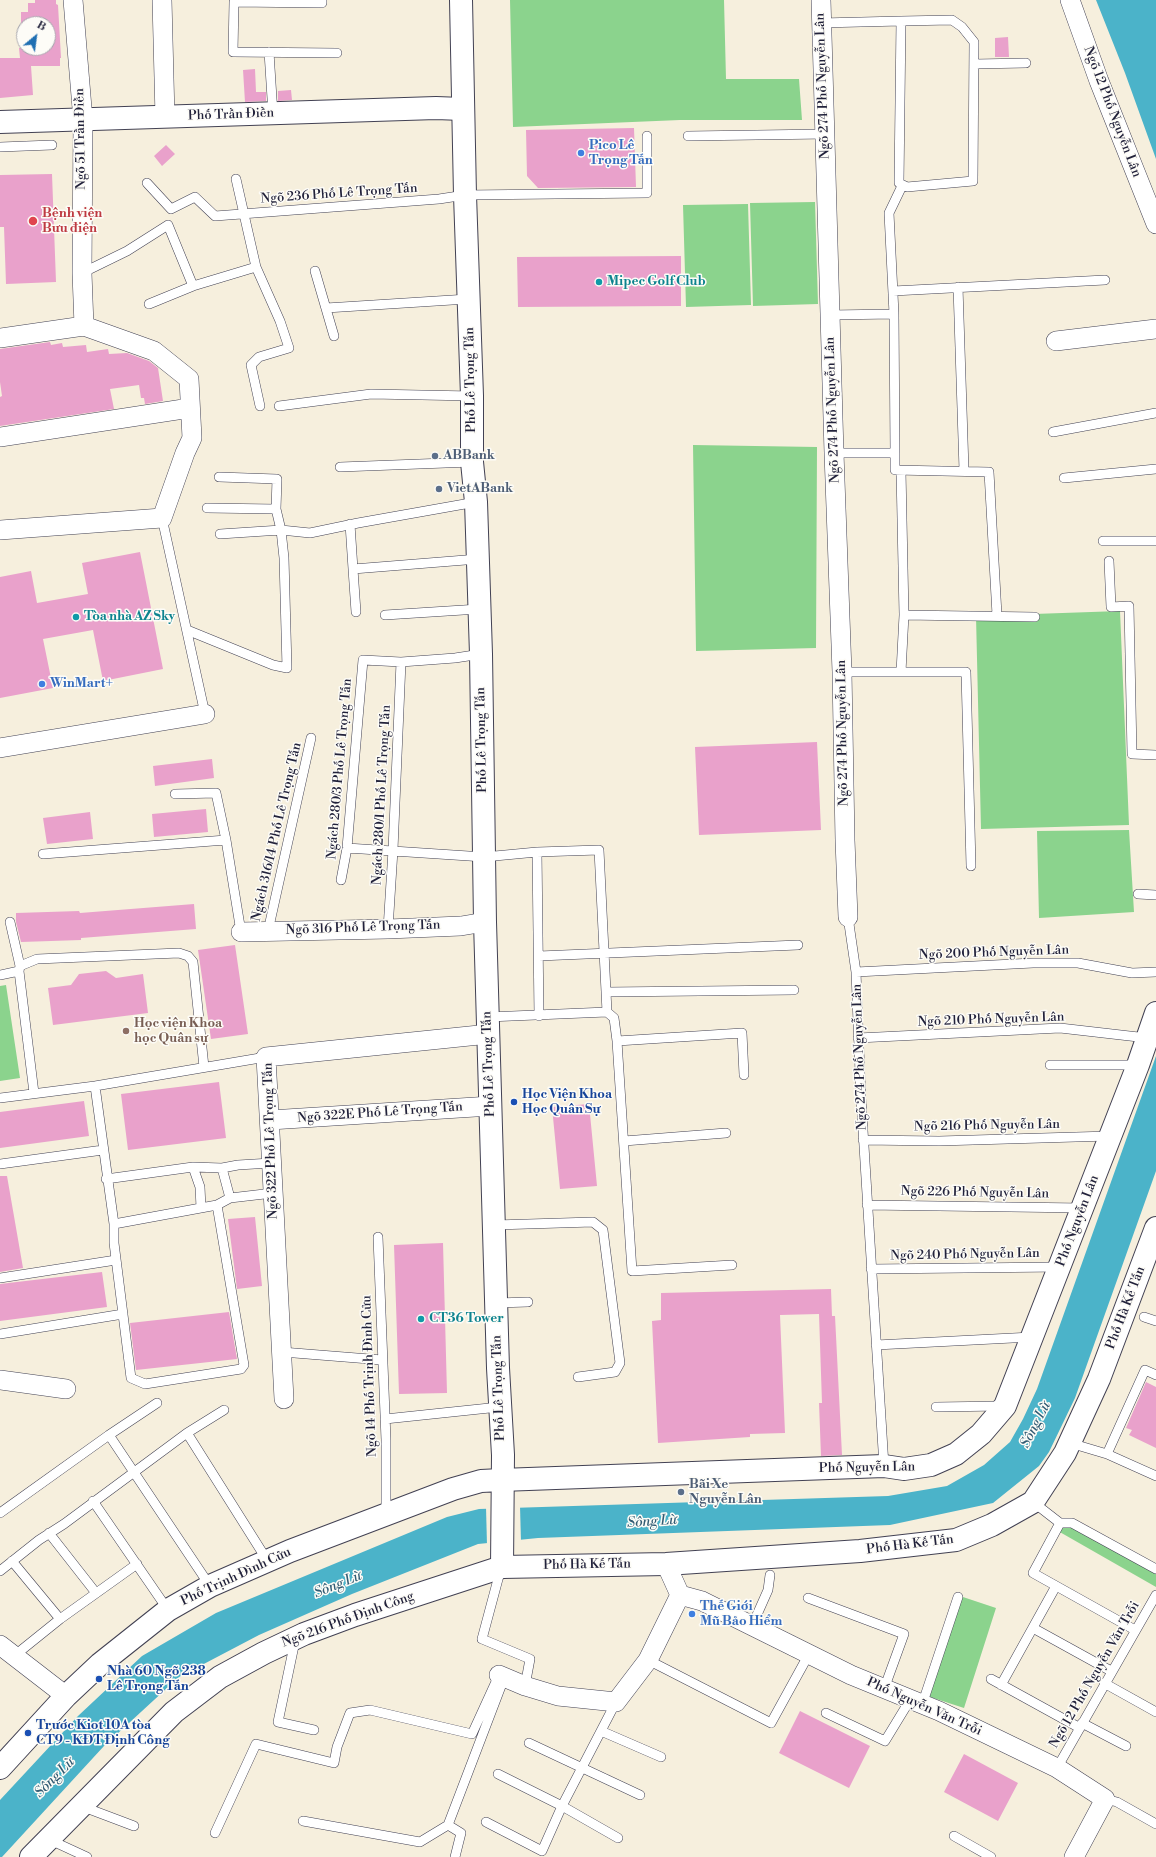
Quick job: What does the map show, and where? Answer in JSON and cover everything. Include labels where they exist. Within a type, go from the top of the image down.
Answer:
[{"type":"main road","name":"Phố Lê Trọng Tấn","points":[[461,0],[464,195],[472,396],[472,462],[476,502],[480,609],[485,922],[495,1225],[499,1408],[503,1455],[501,1489],[502,1558]]},
{"type":"main road","name":"Phố Trần Điền","points":[[0,122],[165,118],[436,108],[462,109]]},
{"type":"main road","name":"Phố Nguyễn Lân","points":[[501,1489],[667,1470],[884,1466],[904,1469],[931,1465],[956,1454],[981,1434],[1005,1406],[1138,1065],[1156,1013]]},
{"type":"main road","name":"Phố Hà Kế Tấn","points":[[502,1558],[666,1564],[860,1551],[956,1540],[992,1525],[1033,1502],[1065,1453],[1099,1379],[1156,1228]]},
{"type":"main road","name":"Phố Trịnh Đình Cửu","points":[[0,1768],[66,1696],[100,1664],[168,1610],[210,1586],[267,1560],[453,1489],[481,1481],[501,1489]]},
{"type":"main road","name":"Ngõ 216 Phố Định Công","points":[[31,1857],[48,1838],[174,1712],[220,1678],[264,1652],[296,1638],[502,1558]]},
{"type":"street","name":"Ngõ 51 Trần Điền","points":[[73,0],[82,120],[82,273],[84,326]]},
{"type":"street","points":[[162,0],[165,118]]},
{"type":"street","name":"Ngõ 274 Phố Nguyễn Lân","points":[[821,0],[842,672],[848,917]]},
{"type":"street","name":"Ngõ 12 Phố Nguyễn Lân","points":[[1070,0],[1099,81],[1156,224]]},
{"type":"street","points":[[0,338],[84,326],[154,351],[189,379],[192,438],[185,453],[162,518],[0,530]]},
{"type":"street","points":[[1056,341],[1156,329]]},
{"type":"street","points":[[0,437],[190,408]]},
{"type":"street","points":[[0,748],[205,714]]},
{"type":"street","name":"Ngõ 316 Phố Lê Trọng Tấn","points":[[242,932],[461,926],[485,922]]},
{"type":"street","name":"Ngõ 322 Phố Lê Trọng Tấn","points":[[284,1399],[266,1057],[488,1026]]},
{"type":"street","name":"Ngõ 322E Phố Lê Trọng Tấn","points":[[270,1120],[491,1106]]},
{"type":"street","points":[[0,1380],[66,1389]]},
{"type":"street","points":[[502,1676],[525,1686],[558,1696],[616,1702],[648,1660],[680,1595],[666,1564]]},
{"type":"street","name":"Phố Nguyễn Văn Trỗi","points":[[680,1595],[702,1601],[884,1689],[940,1711],[1057,1768],[1105,1799]]},
{"type":"street","points":[[7,1651],[66,1696]]},
{"type":"street","points":[[1074,1857],[1105,1799]]},
{"type":"lane","points":[[322,1],[234,2],[233,52],[337,52]]},
{"type":"lane","points":[[822,23],[901,21],[952,20],[962,27],[974,42],[973,181],[906,187],[899,183],[901,21]]},
{"type":"lane","points":[[269,52],[273,114]]},
{"type":"lane","points":[[975,64],[1026,63]]},
{"type":"lane","points":[[688,136],[825,134]]},
{"type":"lane","name":"Ngõ 236 Phố Lê Trọng Tấn","points":[[171,209],[195,197],[215,216],[440,199],[464,195],[647,193],[646,136]]},
{"type":"lane","points":[[0,147],[52,145]]},
{"type":"lane","points":[[236,179],[256,267],[280,321],[289,348],[259,356],[251,365],[260,406]]},
{"type":"lane","points":[[147,183],[171,209],[168,225],[193,286]]},
{"type":"lane","points":[[902,186],[889,213],[894,314],[894,470],[964,470],[989,472],[997,615]]},
{"type":"lane","points":[[82,273],[127,251],[168,225]]},
{"type":"lane","points":[[149,304],[193,286],[256,267]]},
{"type":"lane","points":[[315,271],[334,336]]},
{"type":"lane","points":[[893,291],[1105,280]]},
{"type":"lane","points":[[958,287],[964,470]]},
{"type":"lane","points":[[326,308],[468,299]]},
{"type":"lane","points":[[830,315],[894,314]]},
{"type":"lane","points":[[279,406],[371,394],[472,396]]},
{"type":"lane","points":[[1053,432],[1156,413]]},
{"type":"lane","points":[[834,454],[895,453]]},
{"type":"lane","points":[[340,467],[472,462]]},
{"type":"lane","points":[[1064,478],[1156,468]]},
{"type":"lane","points":[[901,471],[904,615],[901,672]]},
{"type":"lane","points":[[187,630],[265,663],[287,668],[284,558],[281,530],[276,509],[277,479],[219,477]]},
{"type":"lane","points":[[220,534],[281,530],[310,533],[350,524],[476,502]]},
{"type":"lane","points":[[207,508],[276,509]]},
{"type":"lane","points":[[162,518],[205,714]]},
{"type":"lane","points":[[350,524],[356,612]]},
{"type":"lane","points":[[1103,541],[1156,541]]},
{"type":"lane","points":[[353,569],[478,559]]},
{"type":"lane","points":[[1109,561],[1111,607],[1129,606],[1132,754],[1156,755]]},
{"type":"lane","points":[[385,615],[480,609]]},
{"type":"lane","points":[[904,615],[997,615],[1035,617]]},
{"type":"lane","points":[[401,662],[455,658],[481,654]]},
{"type":"lane","name":"Ngách 280/3 Phố Lê Trọng Tấn","points":[[341,880],[346,848],[363,660],[401,662]]},
{"type":"lane","name":"Ngách 280/1 Phố Lê Trọng Tấn","points":[[388,929],[401,662]]},
{"type":"lane","points":[[842,672],[966,672],[971,866]]},
{"type":"lane","name":"Ngách 316/14 Phố Lê Trọng Tấn","points":[[268,931],[311,738]]},
{"type":"lane","points":[[175,794],[216,793],[242,932]]},
{"type":"lane","points":[[43,854],[226,840]]},
{"type":"lane","points":[[346,848],[484,857],[537,852],[599,850],[607,1012]]},
{"type":"lane","points":[[537,852],[540,1016]]},
{"type":"lane","points":[[1138,894],[1156,895]]},
{"type":"lane","name":"Ngõ 274 Phố Nguyễn Lân","points":[[848,917],[856,972],[863,1140],[884,1466]]},
{"type":"lane","points":[[10,922],[20,969],[34,1092]]},
{"type":"lane","points":[[539,956],[798,945]]},
{"type":"lane","points":[[0,974],[20,969],[36,959],[180,953],[188,956],[193,962],[204,1067]]},
{"type":"lane","name":"Ngõ 200 Phố Nguyễn Lân","points":[[856,972],[1033,963],[1078,963],[1132,973],[1156,972]]},
{"type":"lane","points":[[606,992],[794,990]]},
{"type":"lane","points":[[488,1026],[540,1016],[607,1012],[614,1018],[617,1041],[632,1271],[732,1265]]},
{"type":"lane","name":"Ngõ 210 Phố Nguyễn Lân","points":[[858,1038],[1060,1028],[1147,1038]]},
{"type":"lane","points":[[617,1041],[742,1033],[744,1075]]},
{"type":"lane","points":[[0,1098],[34,1092],[95,1086],[266,1057]]},
{"type":"lane","points":[[1050,1065],[1138,1065]]},
{"type":"lane","points":[[95,1086],[106,1178],[114,1224],[116,1260],[130,1378],[145,1384],[241,1369],[244,1365],[217,1205]]},
{"type":"lane","points":[[624,1141],[726,1133]]},
{"type":"lane","name":"Ngõ 216 Phố Nguyễn Lân","points":[[863,1140],[939,1141],[1110,1136]]},
{"type":"lane","points":[[0,1164],[103,1150]]},
{"type":"lane","points":[[106,1178],[194,1168],[222,1168],[238,1165],[271,1163]]},
{"type":"lane","points":[[194,1168],[200,1187],[201,1208]]},
{"type":"lane","points":[[222,1168],[230,1198]]},
{"type":"lane","points":[[114,1224],[217,1205],[230,1198],[273,1192]]},
{"type":"lane","name":"Ngõ 226 Phố Nguyễn Lân","points":[[867,1205],[1083,1208]]},
{"type":"lane","points":[[495,1225],[593,1222],[604,1230],[620,1363],[615,1372],[578,1377]]},
{"type":"lane","name":"Ngõ 14 Phố Trịnh Đình Cửu","points":[[378,1237],[385,1419],[386,1514]]},
{"type":"lane","points":[[0,1278],[116,1260]]},
{"type":"lane","name":"Ngõ 240 Phố Nguyễn Lân","points":[[871,1269],[1060,1267]]},
{"type":"lane","points":[[496,1303],[528,1302]]},
{"type":"lane","points":[[0,1334],[123,1314]]},
{"type":"lane","points":[[1144,1317],[1156,1321]]},
{"type":"lane","points":[[876,1345],[1032,1337]]},
{"type":"lane","points":[[282,1352],[382,1360]]},
{"type":"lane","points":[[1106,1454],[1145,1370],[1156,1375]]},
{"type":"lane","points":[[0,1513],[108,1435],[157,1403]]},
{"type":"lane","points":[[936,1407],[1005,1406]]},
{"type":"lane","points":[[385,1419],[499,1408]]},
{"type":"lane","points":[[0,1571],[187,1433],[224,1410]]},
{"type":"lane","points":[[187,1433],[267,1560]]},
{"type":"lane","points":[[108,1435],[210,1586]]},
{"type":"lane","points":[[1070,1443],[1106,1454],[1156,1476]]},
{"type":"lane","points":[[93,1501],[168,1610]]},
{"type":"lane","points":[[1033,1502],[1060,1523],[1072,1523],[1156,1569]]},
{"type":"lane","points":[[1060,1523],[1033,1573],[1135,1630]]},
{"type":"lane","points":[[49,1534],[96,1593]]},
{"type":"lane","points":[[502,1558],[482,1639],[530,1659],[525,1686]]},
{"type":"lane","points":[[12,1561],[60,1619]]},
{"type":"lane","points":[[7,1651],[60,1619],[137,1564]]},
{"type":"lane","points":[[752,1626],[768,1590],[770,1575]]},
{"type":"lane","points":[[1001,1685],[1056,1586]]},
{"type":"lane","name":"Ngõ 12 Phố Nguyễn Văn Trỗi","points":[[1057,1768],[1104,1683],[1156,1595]]},
{"type":"lane","points":[[826,1713],[885,1741],[916,1702],[958,1597]]},
{"type":"lane","points":[[808,1598],[904,1634],[884,1689]]},
{"type":"lane","points":[[1033,1628],[1112,1671]]},
{"type":"lane","points":[[296,1638],[278,1722],[314,1730]]},
{"type":"lane","points":[[648,1660],[771,1723],[810,1654]]},
{"type":"lane","points":[[303,1821],[420,1842],[448,1825],[502,1676]]},
{"type":"lane","points":[[215,1832],[256,1744],[334,1763],[337,1747],[350,1713],[370,1710],[472,1734],[502,1676]]},
{"type":"lane","points":[[991,1679],[1126,1746]]},
{"type":"lane","points":[[1104,1683],[1156,1712]]},
{"type":"lane","points":[[486,1822],[542,1851],[562,1806],[616,1702]]},
{"type":"lane","points":[[601,1732],[661,1757]]},
{"type":"lane","points":[[529,1743],[640,1796]]},
{"type":"lane","points":[[498,1774],[562,1806],[618,1838]]},
{"type":"lane","points":[[1105,1799],[1117,1802],[1156,1824]]},
{"type":"lane","points":[[80,1806],[134,1826]]},
{"type":"lane","points":[[448,1825],[461,1834],[455,1857]]},
{"type":"lane","points":[[954,1836],[991,1857]]},
{"type":"lane","points":[[48,1838],[87,1857]]},
{"type":"green space","points":[[510,0],[724,0],[726,79],[799,79],[802,120],[680,120],[513,127]]},
{"type":"green space","points":[[815,202],[818,304],[753,306],[750,203]]},
{"type":"green space","points":[[748,204],[751,305],[686,307],[683,205]]},
{"type":"green space","points":[[693,445],[817,447],[816,648],[696,651]]},
{"type":"green space","points":[[1120,611],[1129,825],[981,829],[976,616]]},
{"type":"green space","points":[[1129,830],[1134,912],[1039,918],[1037,831]]},
{"type":"green space","points":[[6,985],[20,1078],[0,1081],[0,986]]},
{"type":"green space","points":[[1062,1524],[1070,1525],[1156,1572],[1156,1587],[1058,1531]]},
{"type":"green space","points":[[960,1596],[996,1608],[964,1708],[927,1696]]},
{"type":"water","points":[[1096,0],[1156,0],[1156,159],[1125,73]]},
{"type":"water","name":"Sông Lừ","points":[[1156,1056],[1156,1171],[1075,1398],[1049,1452],[1039,1466],[993,1503],[890,1525],[538,1538],[478,1544],[352,1594],[259,1635],[179,1677],[104,1746],[2,1857],[0,1857],[0,1800],[78,1716],[142,1656],[216,1613],[447,1517],[479,1509],[888,1496],[947,1486],[984,1465],[1010,1442],[1037,1389]]},
{"type":"pier","points":[[520,1506],[521,1542],[487,1545],[486,1507]]},
{"type":"building","points":[[35,0],[56,0],[56,4],[58,5],[61,58],[60,66],[31,66],[33,95],[0,98],[0,58],[20,58],[20,56],[56,56],[56,16],[21,16],[21,12],[28,12],[28,3],[35,3]]},
{"type":"building","points":[[1008,37],[1009,57],[995,57],[995,38]]},
{"type":"building","points":[[255,69],[256,92],[266,92],[266,101],[245,102],[243,70]]},
{"type":"building","points":[[291,90],[292,100],[278,101],[278,91]]},
{"type":"building","name":"Pico Lê Trọng Tấn","points":[[634,128],[636,187],[538,188],[527,176],[526,130]]},
{"type":"building","points":[[166,145],[175,154],[162,166],[154,156]]},
{"type":"building","points":[[52,174],[56,282],[6,284],[4,227],[0,227],[0,175]]},
{"type":"building","name":"Mipec Golf Club","points":[[681,256],[681,306],[518,307],[517,257]]},
{"type":"building","points":[[50,342],[51,345],[62,343],[63,347],[86,345],[87,352],[108,349],[109,354],[127,353],[149,361],[158,368],[163,401],[145,404],[144,398],[141,398],[139,385],[110,389],[114,409],[0,426],[0,397],[2,396],[0,382],[0,349]]},
{"type":"building","name":"Tòa nhà AZ Sky","points":[[140,552],[163,669],[103,681],[93,630],[43,639],[53,688],[0,698],[0,577],[31,571],[37,603],[88,594],[82,563]]},
{"type":"building","points":[[817,742],[821,830],[699,835],[695,747]]},
{"type":"building","points":[[212,759],[214,778],[155,786],[153,766]]},
{"type":"building","points":[[206,809],[208,832],[154,837],[152,814]]},
{"type":"building","points":[[90,812],[93,839],[47,844],[43,818]]},
{"type":"building","points":[[194,904],[196,929],[81,938],[81,940],[21,942],[16,922],[16,913],[79,911],[80,913]]},
{"type":"building","points":[[235,945],[248,1034],[211,1039],[198,950]]},
{"type":"building","points":[[106,971],[116,978],[143,974],[148,1013],[53,1025],[48,988],[71,985],[79,974]]},
{"type":"building","points":[[219,1082],[226,1138],[128,1150],[121,1094]]},
{"type":"building","points":[[84,1101],[89,1136],[0,1148],[0,1112]]},
{"type":"building","points":[[589,1104],[597,1186],[560,1189],[552,1107]]},
{"type":"building","points":[[0,1176],[7,1176],[23,1268],[0,1272]]},
{"type":"building","points":[[255,1217],[262,1286],[237,1289],[228,1219]]},
{"type":"building","name":"CT36 Tower","points":[[443,1243],[447,1393],[399,1394],[394,1245]]},
{"type":"building","points":[[102,1272],[107,1307],[0,1321],[0,1284]]},
{"type":"building","points":[[831,1289],[832,1316],[835,1316],[842,1455],[821,1456],[819,1403],[822,1403],[819,1314],[780,1315],[785,1433],[750,1434],[750,1437],[658,1443],[652,1321],[661,1320],[661,1293]]},
{"type":"building","points":[[229,1312],[237,1359],[136,1370],[130,1323]]},
{"type":"building","points":[[1146,1382],[1156,1387],[1156,1448],[1129,1435],[1132,1430],[1126,1428]]},
{"type":"building","points":[[800,1711],[870,1746],[849,1788],[779,1753]]},
{"type":"building","points":[[964,1754],[1018,1783],[998,1821],[944,1792]]},
{"type":"place","name":"Pico Lê Trọng Tấn","points":[[581,153]]},
{"type":"place","name":"Bệnh viện Bưu điện","points":[[33,221]]},
{"type":"place","name":"Mipec Golf Club","points":[[599,282]]},
{"type":"place","name":"ABBank","points":[[435,456]]},
{"type":"place","name":"VietABank","points":[[439,489]]},
{"type":"place","name":"Tòa nhà AZ Sky","points":[[76,617]]},
{"type":"place","name":"WinMart+","points":[[42,684]]},
{"type":"place","name":"Học viện Khoa học Quân sự","points":[[126,1031]]},
{"type":"place","name":"Học Viện Khoa Học Quân Sự","points":[[514,1102]]},
{"type":"place","name":"CT36 Tower","points":[[421,1319]]},
{"type":"place","name":"Bãi Xe Nguyễn Lân","points":[[681,1492]]},
{"type":"place","name":"Thế Giới Mũ Bảo Hiểm","points":[[692,1614]]},
{"type":"place","name":"Nhà 60 Ngõ 238 Lê Trọng Tấn","points":[[99,1679]]},
{"type":"place","name":"Trước Kiot 10A tòa CT9 - KĐT Định Công","points":[[28,1733]]}]
